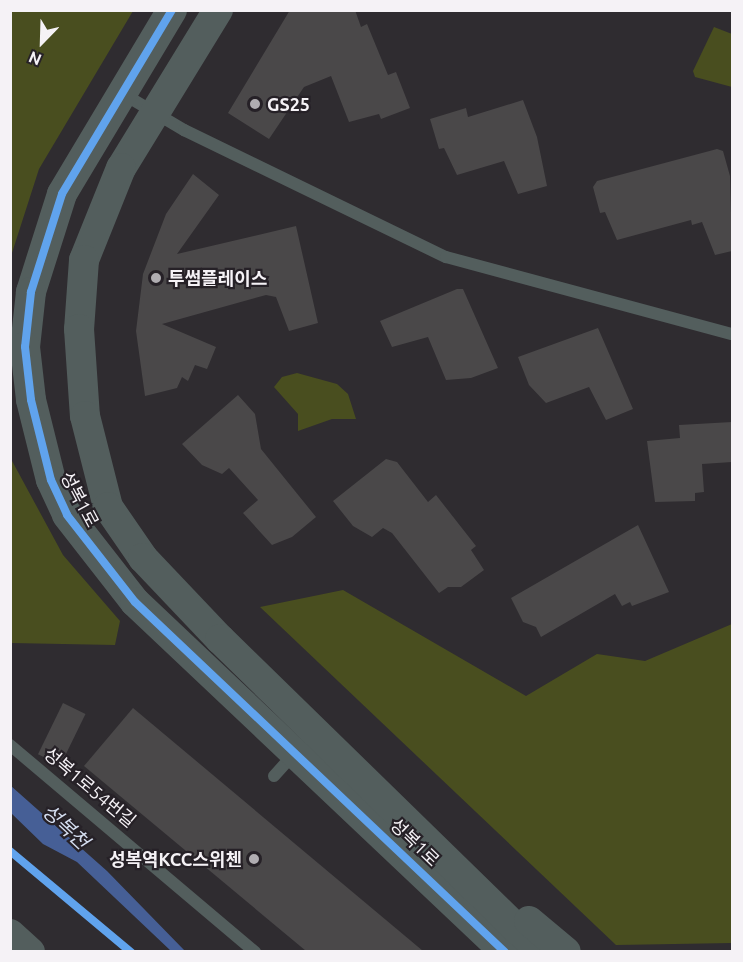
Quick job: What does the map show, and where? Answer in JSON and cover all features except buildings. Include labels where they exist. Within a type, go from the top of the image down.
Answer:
[{"type":"street","name":"성복1로","points":[[172,10],[124,96],[62,194],[30,291],[25,347],[41,447],[67,515],[106,570],[296,752],[541,951]]},
{"type":"street","name":"성복1로","points":[[218,10],[114,183],[79,283],[85,416],[108,507],[143,558],[450,879],[505,951]]},
{"type":"street","name":"성복1로","points":[[450,879],[488,951]]},
{"type":"street","name":"성복1로","points":[[450,879],[566,951]]},
{"type":"street","points":[[10,934],[30,951]]},
{"type":"lane","points":[[124,96],[446,257],[732,334]]},
{"type":"lane","name":"성복1로54번길","points":[[10,745],[255,951]]},
{"type":"lane","points":[[274,776],[296,752]]},
{"type":"green space","points":[[11,10],[133,11],[39,169],[11,256]]},
{"type":"green space","points":[[714,27],[732,34],[732,87],[695,77],[693,71]]},
{"type":"green space","points":[[297,373],[337,384],[348,394],[356,419],[332,419],[298,431],[298,414],[274,387],[282,377]]},
{"type":"green space","points":[[11,459],[63,555],[120,621],[115,645],[11,643]]},
{"type":"green space","points":[[343,590],[526,696],[597,654],[645,661],[732,624],[732,943],[616,945],[260,607]]},
{"type":"water","points":[[11,786],[107,871],[185,951],[171,951],[77,862],[43,844],[11,813]]},
{"type":"cycle path","points":[[172,10],[62,194],[31,292],[25,347],[31,400],[51,480],[67,515],[135,602],[505,952]]},
{"type":"cycle path","points":[[10,851],[131,952]]},
{"type":"place","name":"GS25","points":[[255,104]]},
{"type":"place","name":"투썸플레이스","points":[[156,278]]},
{"type":"place","name":"성복역KCC스위첸","points":[[254,859]]},
{"type":"water label","name":"성복천","points":[[66,826]]}]
